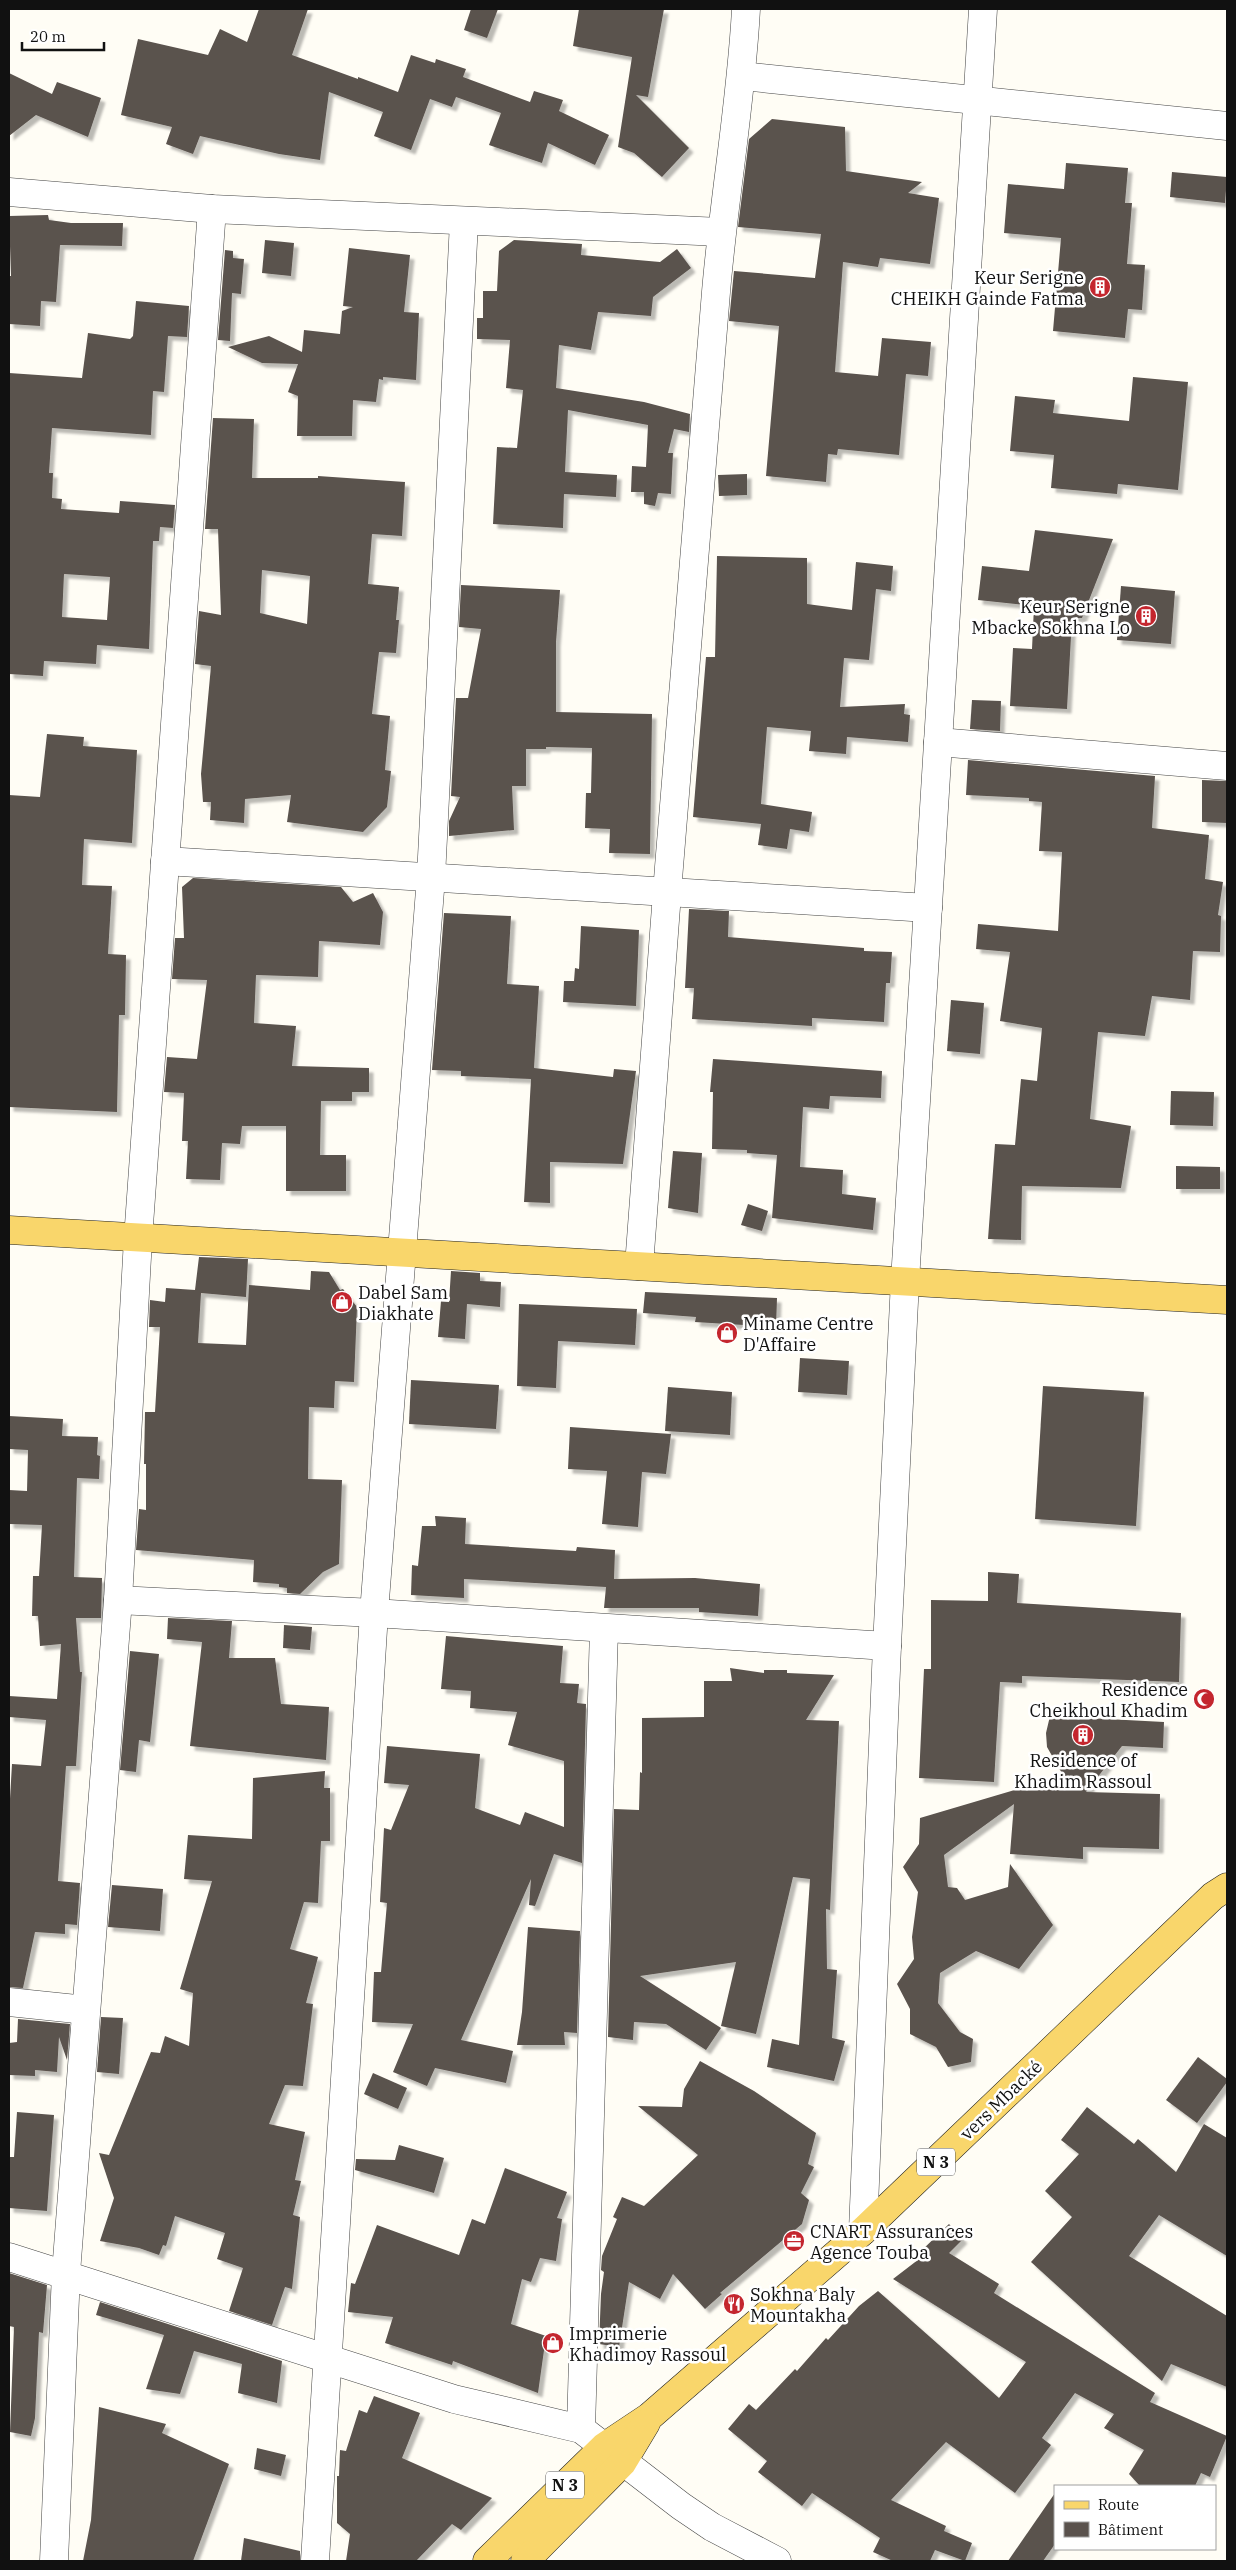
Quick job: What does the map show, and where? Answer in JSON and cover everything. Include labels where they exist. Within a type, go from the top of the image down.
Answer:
[{"type":"main road","points":[[9,1230],[138,1239],[1227,1300]]},
{"type":"main road","name":"vers Mbacké","points":[[525,2561],[613,2455],[649,2417],[863,2231],[1220,1891],[1227,1869]]},
{"type":"main road","name":"vers Mbacké","points":[[487,2561],[613,2455]]},
{"type":"street","points":[[640,1266],[666,892],[721,232],[742,76],[746,9]]},
{"type":"street","points":[[863,2231],[887,1646],[905,1281],[983,9]]},
{"type":"street","points":[[742,76],[1227,126]]},
{"type":"street","points":[[9,192],[212,209],[464,222],[721,232]]},
{"type":"street","points":[[54,2561],[66,2274],[118,1600],[138,1239],[212,209]]},
{"type":"street","points":[[315,2561],[374,1613],[431,877],[464,222]]},
{"type":"street","points":[[938,742],[1227,766]]},
{"type":"street","points":[[165,861],[928,908]]},
{"type":"street","points":[[118,1600],[374,1613],[887,1646]]},
{"type":"street","points":[[581,2429],[604,1629]]},
{"type":"street","points":[[9,2002],[86,2010]]},
{"type":"street","points":[[9,2257],[454,2399],[581,2429],[613,2455],[712,2527],[776,2561]]},
{"type":"building","points":[[259,9],[308,9],[292,55],[358,79],[358,77],[398,92],[411,55],[435,63],[436,59],[466,69],[463,77],[530,102],[534,91],[563,100],[559,111],[609,135],[595,165],[548,143],[542,163],[489,145],[501,113],[456,97],[452,107],[430,99],[411,150],[374,136],[383,112],[329,92],[320,160],[279,154],[200,136],[193,154],[166,144],[172,127],[121,115],[138,39],[208,55],[220,29],[247,42]]},
{"type":"building","points":[[471,9],[498,9],[487,38],[464,30]]},
{"type":"building","points":[[579,9],[664,9],[648,97],[636,95],[689,148],[662,177],[634,153],[618,147],[632,57],[573,46]]},
{"type":"building","points":[[9,73],[52,94],[57,82],[101,98],[88,137],[36,115],[9,136]]},
{"type":"building","points":[[772,119],[845,127],[846,171],[922,182],[908,193],[939,198],[930,264],[880,258],[878,267],[843,262],[835,372],[878,376],[882,338],[931,342],[928,376],[906,374],[899,455],[838,449],[837,455],[828,454],[826,482],[766,476],[779,326],[729,321],[734,271],[815,278],[821,234],[738,227],[749,139]]},
{"type":"building","name":"Keur Serigne CHEIKH Gainde Fatma","points":[[1066,163],[1128,168],[1125,203],[1132,203],[1127,264],[1145,265],[1142,310],[1128,309],[1125,338],[1053,331],[1061,238],[1004,233],[1008,184],[1064,189]]},
{"type":"building","points":[[1172,172],[1227,177],[1225,203],[1170,197]]},
{"type":"building","points":[[48,215],[49,220],[71,223],[123,223],[122,246],[60,245],[56,302],[41,301],[40,326],[9,324],[9,276],[11,276],[9,216]]},
{"type":"building","points":[[265,240],[294,243],[291,276],[262,273]]},
{"type":"building","points":[[514,240],[582,244],[581,255],[660,262],[677,249],[691,268],[653,297],[651,316],[598,312],[591,350],[559,345],[556,388],[644,402],[690,414],[689,432],[674,429],[668,453],[673,453],[671,494],[658,493],[655,506],[644,504],[644,492],[631,492],[632,466],[646,467],[648,425],[568,410],[565,472],[617,475],[616,497],[564,494],[563,528],[493,524],[497,447],[517,448],[523,390],[506,388],[510,340],[477,339],[477,318],[483,318],[483,291],[497,291],[499,251]]},
{"type":"building","points":[[349,248],[410,255],[404,312],[419,313],[416,380],[383,377],[383,380],[379,379],[376,402],[353,400],[352,436],[297,436],[298,396],[288,392],[298,364],[262,363],[228,347],[269,336],[302,352],[304,330],[340,334],[342,311],[353,307],[343,306]]},
{"type":"building","points":[[225,250],[233,251],[233,258],[244,259],[241,294],[232,293],[230,341],[218,340]]},
{"type":"building","points":[[136,301],[189,306],[187,337],[168,336],[164,392],[153,391],[151,435],[52,428],[49,473],[53,473],[52,498],[62,499],[61,509],[119,513],[120,501],[175,505],[173,528],[160,527],[159,541],[153,541],[149,649],[97,645],[96,664],[44,661],[43,676],[9,674],[9,373],[82,378],[88,333],[130,339],[133,336]],"holes":[[[64,574],[110,577],[107,620],[62,617]]]},
{"type":"building","points":[[1133,377],[1188,382],[1178,490],[1118,484],[1117,494],[1051,488],[1054,455],[1010,451],[1015,396],[1055,400],[1053,413],[1129,421]]},
{"type":"building","points":[[213,418],[254,419],[252,478],[318,478],[318,476],[405,482],[402,536],[372,534],[368,584],[399,587],[396,620],[399,620],[396,653],[379,652],[372,714],[390,716],[385,770],[391,771],[387,807],[363,832],[287,822],[291,795],[245,799],[244,823],[210,820],[211,802],[203,802],[201,774],[211,666],[195,664],[199,611],[221,615],[218,529],[205,529]],"holes":[[[262,570],[310,576],[307,624],[260,613]]]},
{"type":"building","points":[[747,474],[747,495],[719,496],[718,475]]},
{"type":"building","points":[[1035,530],[1113,539],[1082,618],[1072,618],[1067,709],[1010,706],[1013,648],[1032,649],[1034,606],[978,600],[982,566],[1029,571]]},
{"type":"building","points":[[717,556],[807,558],[807,604],[852,610],[856,562],[893,566],[891,591],[876,589],[869,660],[844,658],[840,707],[905,704],[904,714],[910,715],[908,742],[847,737],[846,754],[809,751],[811,731],[767,727],[761,804],[812,812],[809,832],[790,829],[787,849],[758,845],[761,824],[693,817],[706,657],[715,657]]},
{"type":"building","points":[[461,585],[560,590],[556,642],[556,712],[652,714],[650,854],[609,853],[610,829],[585,828],[586,793],[591,793],[592,748],[546,747],[546,749],[526,749],[526,786],[512,786],[514,830],[449,836],[449,821],[460,797],[451,796],[456,698],[468,698],[481,629],[459,627]]},
{"type":"building","name":"Keur Serigne Mbacke Sokhna Lo","points":[[1121,586],[1175,591],[1171,644],[1117,640]]},
{"type":"building","points":[[972,700],[1001,701],[1000,731],[970,729]]},
{"type":"building","points":[[47,734],[84,737],[83,746],[137,750],[132,843],[84,839],[82,885],[112,886],[108,954],[126,955],[125,1015],[119,1015],[117,1112],[9,1107],[9,795],[40,797]]},
{"type":"building","points":[[968,760],[1155,776],[1152,828],[1209,835],[1205,879],[1223,882],[1218,915],[1221,916],[1220,952],[1193,951],[1190,1000],[1152,996],[1145,1036],[1098,1032],[1090,1119],[1131,1126],[1121,1188],[1022,1186],[1021,1240],[988,1239],[995,1144],[1015,1145],[1021,1079],[1037,1081],[1042,1028],[1000,1021],[1010,952],[976,949],[978,924],[1058,931],[1062,852],[1039,851],[1042,802],[1029,801],[1029,798],[966,795]]},
{"type":"building","points":[[1202,780],[1227,781],[1227,823],[1202,822]]},
{"type":"building","points":[[193,878],[341,887],[353,902],[373,893],[383,912],[380,945],[319,941],[318,977],[256,975],[254,1023],[296,1026],[292,1066],[369,1068],[369,1092],[352,1092],[352,1101],[321,1101],[320,1155],[346,1155],[346,1191],[286,1191],[286,1126],[242,1126],[240,1144],[222,1143],[220,1180],[186,1179],[188,1141],[182,1141],[184,1093],[164,1092],[167,1057],[197,1059],[207,980],[172,979],[175,938],[184,938],[182,887]]},
{"type":"building","points":[[689,909],[729,911],[728,937],[864,948],[864,951],[892,952],[890,983],[886,983],[884,1022],[812,1018],[812,1026],[692,1019],[694,988],[685,988]]},
{"type":"building","points":[[444,913],[511,916],[507,984],[539,986],[534,1068],[613,1077],[614,1069],[636,1071],[623,1164],[550,1162],[550,1203],[524,1202],[531,1079],[461,1076],[461,1071],[432,1070]]},
{"type":"building","points":[[581,926],[639,930],[636,1006],[563,1002],[564,981],[574,981],[575,968],[579,969]]},
{"type":"building","points":[[951,1000],[984,1003],[980,1054],[947,1051]]},
{"type":"building","points":[[713,1059],[882,1071],[881,1098],[830,1096],[829,1109],[803,1107],[800,1167],[843,1170],[842,1194],[876,1198],[873,1230],[772,1218],[777,1155],[747,1153],[747,1150],[712,1149],[713,1092],[710,1092]]},
{"type":"building","points":[[1171,1091],[1214,1092],[1213,1126],[1170,1125]]},
{"type":"building","points":[[673,1151],[702,1153],[698,1213],[668,1208]]},
{"type":"building","points":[[1176,1166],[1220,1167],[1220,1189],[1176,1189]]},
{"type":"building","points":[[748,1204],[768,1211],[762,1231],[741,1225]]},
{"type":"building","points":[[199,1257],[248,1259],[246,1297],[201,1293],[198,1343],[246,1345],[249,1285],[310,1290],[311,1271],[329,1272],[340,1290],[343,1289],[357,1307],[354,1382],[335,1381],[334,1408],[309,1407],[308,1479],[342,1480],[339,1564],[323,1572],[300,1594],[287,1593],[287,1588],[279,1587],[279,1584],[253,1582],[254,1560],[136,1550],[139,1509],[146,1510],[146,1464],[144,1464],[145,1412],[155,1412],[160,1327],[149,1327],[150,1300],[165,1302],[166,1288],[195,1290]]},
{"type":"building","points":[[451,1271],[480,1273],[480,1281],[501,1282],[500,1307],[467,1304],[465,1339],[438,1337],[441,1301],[449,1302]]},
{"type":"building","points":[[645,1292],[777,1298],[776,1327],[695,1322],[696,1317],[643,1313]]},
{"type":"building","points":[[519,1304],[637,1309],[635,1345],[558,1341],[556,1388],[517,1386]]},
{"type":"building","points":[[800,1358],[849,1361],[847,1395],[798,1392]]},
{"type":"building","points":[[411,1380],[499,1385],[496,1429],[409,1424]]},
{"type":"building","points":[[1043,1386],[1144,1392],[1136,1526],[1035,1519]]},
{"type":"building","points":[[668,1387],[732,1392],[730,1435],[665,1431]]},
{"type":"building","points":[[9,1416],[63,1419],[62,1436],[98,1437],[97,1455],[100,1456],[99,1479],[77,1478],[74,1577],[102,1578],[101,1618],[76,1618],[80,1672],[82,1672],[76,1766],[66,1766],[58,1881],[80,1883],[77,1925],[65,1924],[65,1934],[35,1932],[23,1988],[9,1987],[9,1816],[12,1764],[41,1766],[46,1720],[9,1717],[9,1696],[57,1699],[61,1644],[40,1646],[38,1616],[32,1616],[33,1576],[39,1576],[42,1525],[9,1524],[9,1490],[27,1491],[28,1450],[9,1449]]},
{"type":"building","points":[[570,1427],[671,1434],[666,1474],[642,1472],[638,1527],[602,1524],[607,1471],[568,1469]]},
{"type":"building","points":[[435,1516],[466,1518],[465,1544],[576,1551],[577,1547],[615,1550],[614,1579],[695,1578],[760,1584],[758,1616],[699,1612],[699,1608],[604,1608],[606,1587],[464,1579],[464,1598],[411,1595],[412,1565],[418,1566],[422,1526],[436,1526]]},
{"type":"building","points":[[988,1572],[1019,1574],[1017,1603],[1181,1613],[1179,1682],[1022,1676],[1022,1683],[1000,1682],[994,1782],[919,1778],[924,1669],[931,1669],[931,1600],[988,1601]]},
{"type":"building","points":[[168,1618],[232,1621],[229,1658],[275,1658],[281,1704],[329,1707],[326,1760],[190,1746],[202,1642],[167,1639]]},
{"type":"building","points":[[284,1625],[312,1627],[310,1650],[283,1648]]},
{"type":"building","points":[[446,1636],[563,1646],[560,1683],[579,1684],[577,1703],[586,1704],[582,1863],[554,1854],[535,1906],[529,1905],[531,1879],[461,2040],[513,2051],[506,2083],[435,2068],[427,2086],[393,2072],[413,2024],[372,2022],[374,1972],[381,1972],[387,1903],[380,1902],[384,1828],[391,1830],[409,1785],[384,1783],[387,1746],[480,1754],[475,1808],[520,1825],[525,1812],[564,1827],[564,1761],[508,1745],[517,1712],[470,1708],[471,1691],[441,1689]]},
{"type":"building","points":[[130,1651],[159,1654],[150,1742],[139,1740],[136,1772],[120,1770]]},
{"type":"building","points":[[730,1668],[764,1673],[764,1670],[787,1670],[787,1673],[834,1675],[806,1720],[839,1721],[830,1910],[826,1909],[827,1969],[837,1970],[832,2038],[845,2041],[834,2081],[767,2067],[772,2039],[799,2045],[810,1879],[793,1877],[756,2034],[721,2026],[736,1962],[640,1976],[721,2028],[706,2050],[666,2024],[634,2022],[633,2040],[608,2037],[614,1809],[639,1810],[640,1772],[642,1773],[642,1718],[704,1717],[704,1681],[732,1681]]},
{"type":"building","points":[[1050,1716],[1164,1722],[1163,1748],[1122,1746],[1086,1792],[1160,1794],[1159,1849],[1083,1847],[1083,1859],[1010,1854],[1014,1804],[944,1855],[948,1887],[957,1888],[965,1900],[1008,1887],[1010,1864],[1053,1925],[1019,1969],[976,1951],[940,1973],[938,2003],[960,2032],[973,2039],[971,2062],[948,2067],[936,2047],[910,2034],[910,2009],[897,1984],[914,1959],[912,1937],[918,1892],[903,1867],[919,1844],[920,1818],[1048,1780],[1067,1782],[1047,1747],[1046,1733]]},
{"type":"building","points":[[325,1771],[324,1788],[330,1788],[330,1841],[321,1841],[318,1903],[304,1902],[290,1949],[318,1957],[306,2003],[313,2004],[303,2086],[285,2085],[269,2124],[305,2132],[295,2180],[301,2181],[293,2215],[300,2217],[292,2289],[285,2287],[272,2325],[229,2311],[243,2268],[217,2259],[225,2233],[175,2216],[166,2246],[163,2245],[159,2255],[139,2248],[100,2241],[114,2198],[99,2153],[109,2155],[151,2052],[160,2053],[165,2036],[189,2046],[193,1993],[180,1989],[212,1881],[184,1879],[188,1835],[252,1839],[253,1778]]},
{"type":"building","points":[[112,1885],[163,1889],[160,1931],[108,1927]]},
{"type":"building","points":[[528,1927],[580,1931],[577,2033],[564,2032],[565,2045],[517,2045],[522,2012]]},
{"type":"building","points":[[101,2017],[123,2018],[119,2074],[97,2072]]},
{"type":"building","points":[[18,2019],[70,2024],[67,2060],[59,2037],[57,2072],[35,2070],[35,2076],[9,2075],[9,2043],[17,2042]]},
{"type":"building","points":[[1198,2057],[1227,2079],[1227,2082],[1197,2123],[1166,2100]]},
{"type":"building","points":[[700,2061],[754,2091],[816,2133],[808,2164],[814,2167],[801,2193],[809,2200],[802,2224],[720,2293],[722,2294],[705,2309],[673,2274],[660,2299],[629,2282],[619,2347],[599,2344],[604,2272],[601,2270],[602,2256],[617,2219],[613,2217],[622,2197],[644,2206],[698,2155],[638,2106],[682,2107],[684,2089]]},
{"type":"building","points":[[373,2073],[407,2088],[398,2109],[364,2094]]},
{"type":"building","points":[[1087,2107],[1134,2144],[1138,2139],[1176,2172],[1204,2124],[1227,2138],[1227,2256],[1159,2215],[1129,2256],[1227,2316],[1227,2387],[1171,2364],[1162,2381],[1031,2262],[1072,2217],[1045,2191],[1079,2154],[1061,2140]]},
{"type":"building","points":[[17,2112],[54,2115],[47,2211],[9,2208],[9,2157],[14,2157]]},
{"type":"building","points":[[399,2145],[444,2158],[434,2193],[355,2170],[356,2159],[395,2160]]},
{"type":"building","points":[[505,2168],[567,2192],[557,2218],[562,2219],[556,2261],[540,2258],[531,2282],[522,2279],[511,2324],[546,2336],[538,2393],[453,2361],[452,2365],[385,2343],[393,2317],[348,2312],[351,2283],[355,2284],[377,2225],[459,2255],[472,2219],[485,2224]]},
{"type":"building","points":[[949,2224],[963,2239],[949,2253],[999,2284],[994,2293],[1155,2393],[1150,2402],[1227,2436],[1210,2477],[1201,2473],[1195,2485],[1139,2485],[1129,2474],[1144,2450],[1104,2428],[1114,2414],[1075,2393],[1042,2438],[1051,2445],[1015,2493],[946,2442],[891,2500],[946,2526],[944,2531],[972,2543],[965,2561],[935,2550],[930,2561],[893,2561],[873,2552],[880,2538],[812,2493],[802,2506],[758,2472],[767,2461],[728,2429],[749,2404],[756,2410],[795,2369],[797,2371],[826,2338],[828,2340],[859,2306],[878,2291],[999,2398],[1026,2362],[893,2279],[923,2256],[919,2253]]},
{"type":"building","points":[[9,2273],[47,2285],[43,2333],[39,2332],[35,2418],[31,2436],[10,2432],[14,2327],[9,2326]]},
{"type":"building","points":[[100,2302],[282,2361],[277,2403],[238,2393],[242,2364],[194,2351],[180,2394],[146,2389],[164,2335],[96,2315]]},
{"type":"building","points":[[374,2396],[420,2413],[402,2458],[492,2498],[461,2530],[452,2524],[416,2561],[346,2561],[350,2534],[337,2523],[337,2476],[339,2476],[340,2450],[346,2451],[359,2410],[367,2413]]},
{"type":"building","points":[[99,2407],[166,2424],[162,2433],[229,2464],[193,2561],[83,2561],[91,2520]]},
{"type":"building","points":[[257,2448],[286,2455],[281,2476],[254,2469]]},
{"type":"building","points":[[1054,2494],[1054,2545],[1043,2561],[1008,2561]]},
{"type":"building","points":[[244,2538],[300,2551],[300,2561],[241,2561]]},
{"type":"place","name":"Keur Serigne CHEIKH Gainde Fatma","points":[[1100,287]]},
{"type":"place","name":"Keur Serigne Mbacke Sokhna Lo","points":[[1146,616]]},
{"type":"place","name":"Dabel Sam Diakhate","points":[[342,1302]]},
{"type":"place","name":"Miname Centre D'Affaire","points":[[727,1333]]},
{"type":"place","name":"Residence Cheikhoul Khadim","points":[[1204,1699]]},
{"type":"place","name":"Residence of Khadim Rassoul","points":[[1083,1735]]},
{"type":"place","name":"CNART Assurances Agence Touba","points":[[794,2241]]},
{"type":"place","name":"Sokhna Baly Mountakha","points":[[734,2304]]},
{"type":"place","name":"Imprimerie Khadimoy Rassoul","points":[[553,2343]]}]
